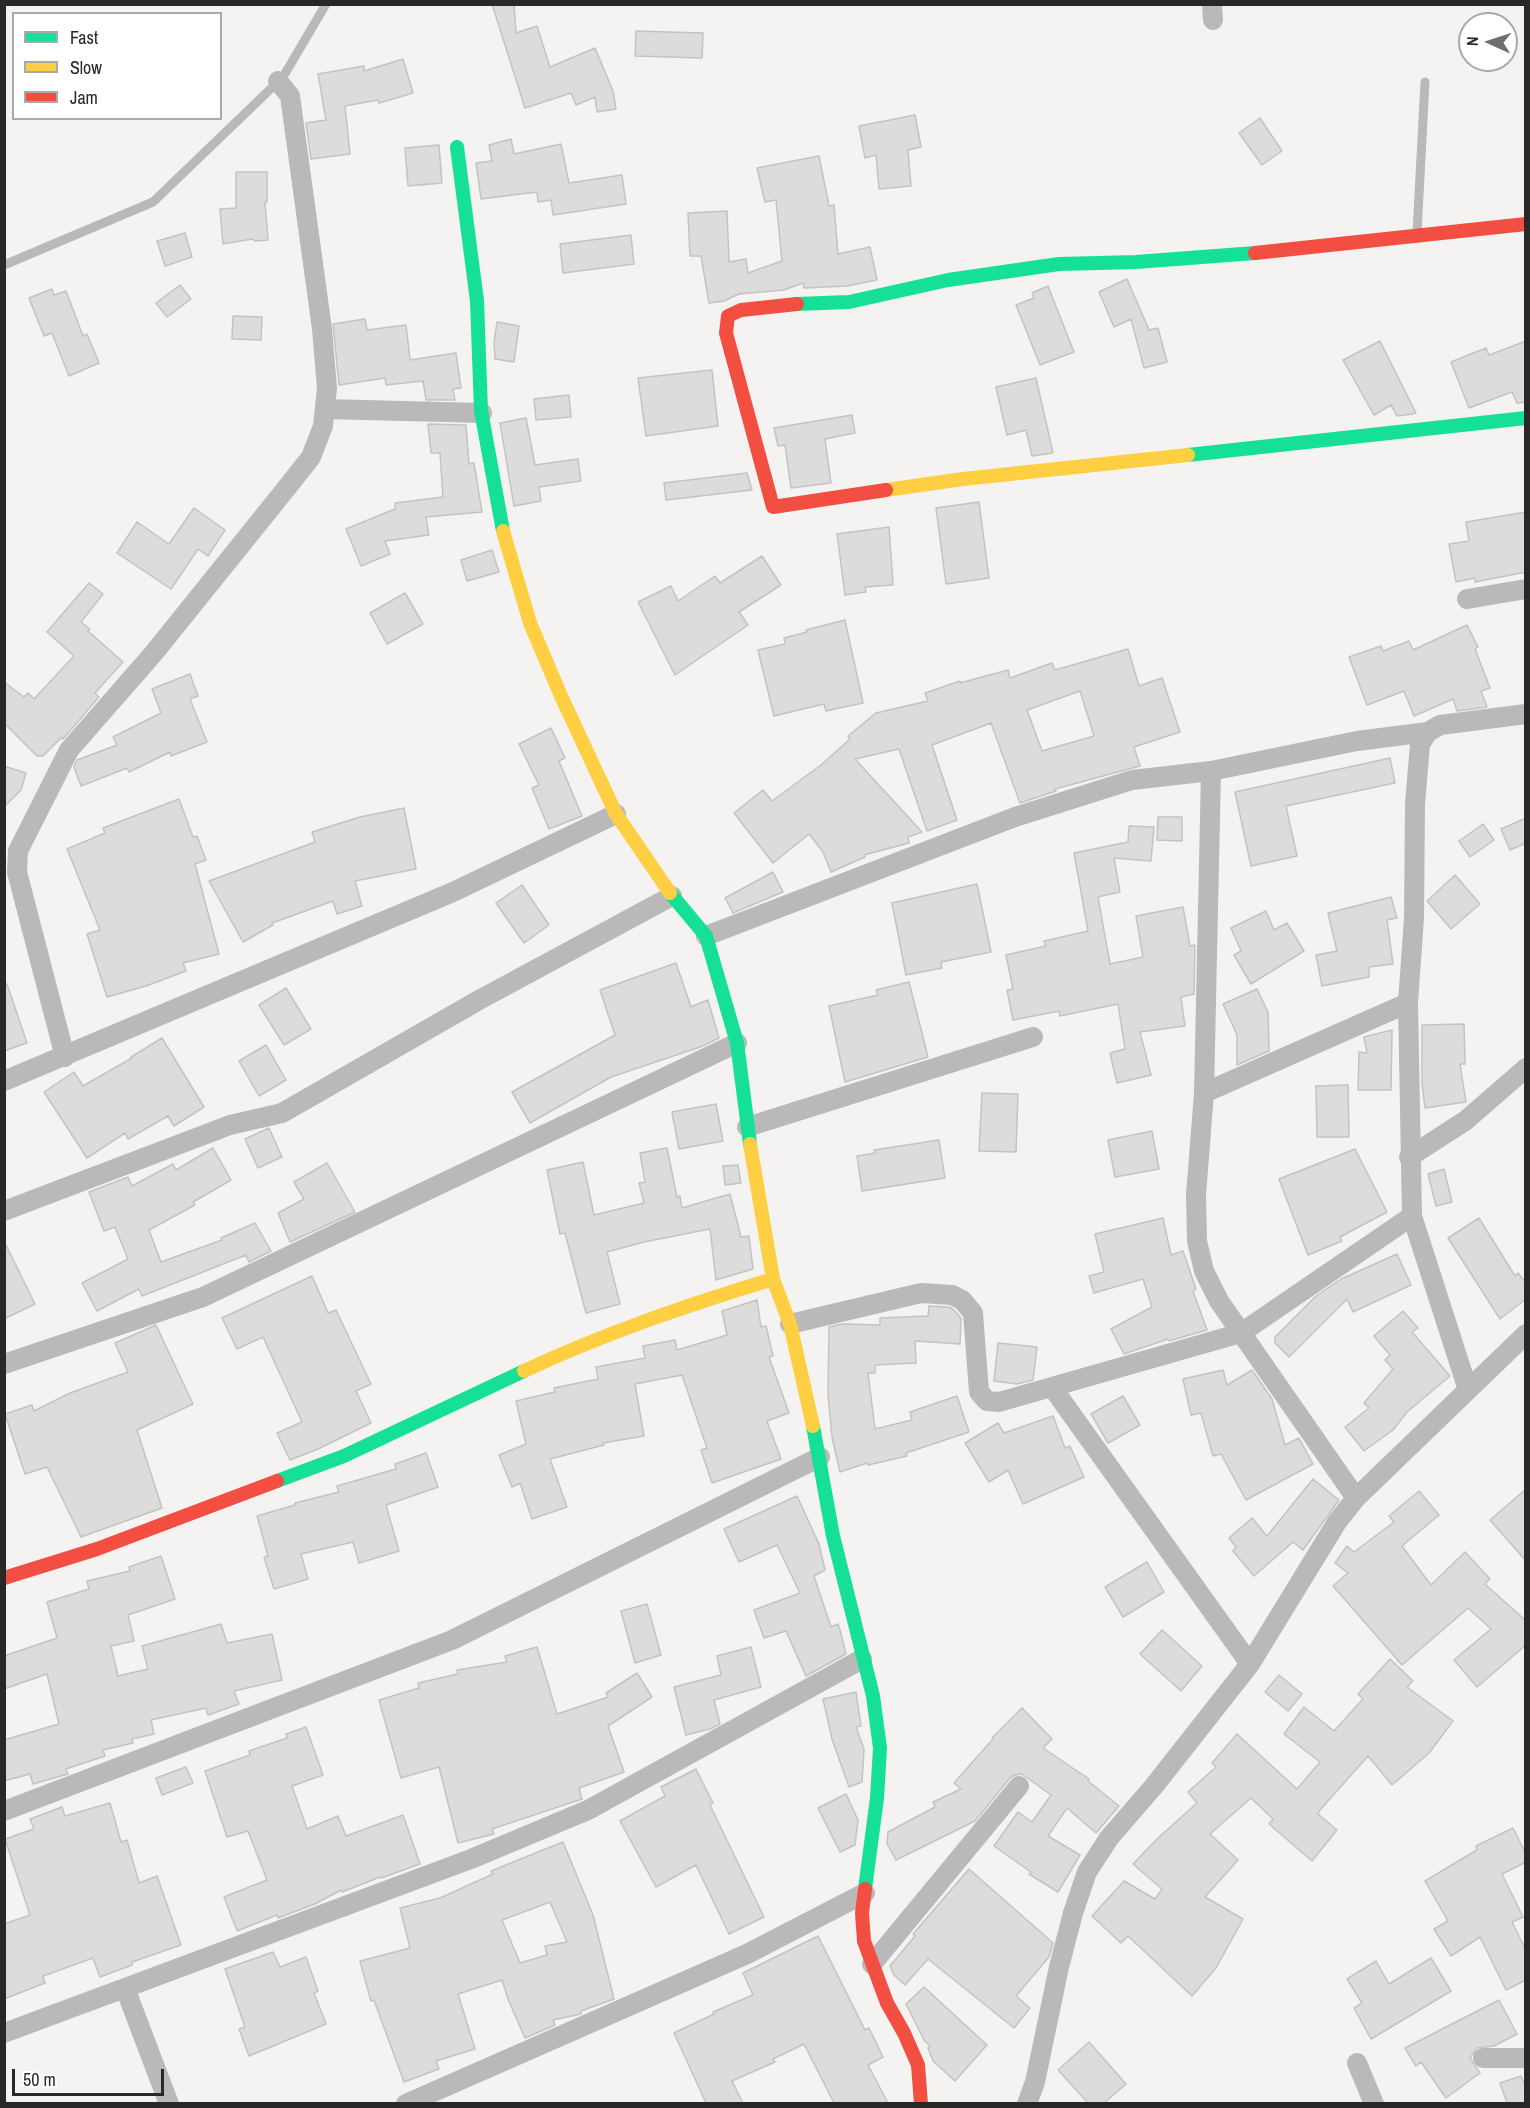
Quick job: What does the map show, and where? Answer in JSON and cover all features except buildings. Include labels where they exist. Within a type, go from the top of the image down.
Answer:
[{"type":"street","points":[[65,1057],[17,872],[18,851],[69,750],[153,654],[311,457],[323,426],[327,388],[322,329],[290,96],[278,81]]},
{"type":"street","points":[[457,147],[477,301],[482,413],[500,519],[530,623],[616,814],[672,896],[706,936],[737,1044],[747,1127],[773,1279],[790,1324],[820,1456],[833,1536],[873,1696],[880,1748],[877,1798],[862,1912],[864,1941],[887,2003],[904,2033],[918,2066],[915,2101]]},
{"type":"street","points":[[1526,224],[1234,255],[1136,262],[1059,264],[948,280],[849,302],[820,302],[741,310],[728,316],[726,333],[773,507],[963,478],[1526,418]]},
{"type":"street","points":[[324,409],[482,413]]},
{"type":"street","points":[[1467,599],[1526,589]]},
{"type":"street","points":[[706,936],[1015,818],[1132,780],[1211,771],[1357,741],[1428,732],[1440,725],[1526,714]]},
{"type":"street","points":[[1428,732],[1420,744],[1416,804],[1414,918],[1408,1003],[1409,1157],[1412,1216],[1468,1390]]},
{"type":"street","points":[[1211,771],[1204,1093],[1196,1195],[1197,1241],[1204,1271],[1219,1301],[1356,1498]]},
{"type":"street","points":[[4,1081],[453,892],[616,814]]},
{"type":"street","points":[[4,1211],[230,1125],[282,1113],[479,1000],[672,896]]},
{"type":"street","points":[[1204,1093],[1408,1003]]},
{"type":"street","points":[[747,1127],[1033,1037]]},
{"type":"street","points":[[4,1364],[203,1297],[737,1044]]},
{"type":"street","points":[[1409,1157],[1465,1121],[1526,1068]]},
{"type":"street","points":[[790,1324],[921,1293],[952,1295],[962,1300],[973,1313],[979,1392],[987,1401],[999,1402],[1241,1333],[1412,1216]]},
{"type":"street","points":[[4,1578],[97,1549],[344,1456],[579,1345],[679,1308],[773,1279]]},
{"type":"street","points":[[1027,2103],[1035,2082],[1072,1913],[1088,1872],[1109,1838],[1161,1777],[1250,1664],[1337,1522],[1356,1498],[1526,1334]]},
{"type":"street","points":[[1052,1388],[1250,1664]]},
{"type":"street","points":[[4,1811],[452,1640],[820,1456]]},
{"type":"street","points":[[4,2033],[471,1859],[588,1810],[862,1659]]},
{"type":"street","points":[[872,1964],[1019,1786]]},
{"type":"street","points":[[406,2103],[747,1954],[865,1893]]},
{"type":"street","points":[[125,1988],[169,2103]]},
{"type":"street","points":[[1483,2058],[1526,2058]]},
{"type":"street","points":[[1357,2063],[1374,2103]]},
{"type":"lane","points":[[4,265],[153,202],[283,77],[326,4]]},
{"type":"lane","points":[[1417,235],[1425,82]]},
{"type":"traffic: fast","points":[[457,147],[477,301],[481,411],[503,531]]},
{"type":"traffic: fast","points":[[797,304],[849,302],[948,280],[1059,264],[1136,262],[1255,253]]},
{"type":"traffic: fast","points":[[1188,455],[1526,418]]},
{"type":"traffic: fast","points":[[670,893],[706,936],[737,1043],[750,1144]]},
{"type":"traffic: fast","points":[[277,1481],[344,1456],[524,1371]]},
{"type":"traffic: fast","points":[[813,1426],[833,1536],[873,1696],[880,1748],[877,1798],[865,1889]]},
{"type":"traffic: slow","points":[[886,490],[963,479],[1188,455]]},
{"type":"traffic: slow","points":[[503,531],[530,623],[561,696],[616,814],[670,893]]},
{"type":"traffic: slow","points":[[750,1144],[773,1279]]},
{"type":"traffic: slow","points":[[524,1371],[647,1320],[773,1279],[790,1324],[813,1426]]},
{"type":"traffic: jam","points":[[1255,253],[1526,224]]},
{"type":"traffic: jam","points":[[797,304],[741,310],[728,316],[726,333],[773,507],[886,490]]},
{"type":"traffic: jam","points":[[4,1578],[97,1549],[277,1481]]},
{"type":"traffic: jam","points":[[865,1889],[862,1913],[864,1941],[887,2003],[918,2065],[921,2104]]}]
